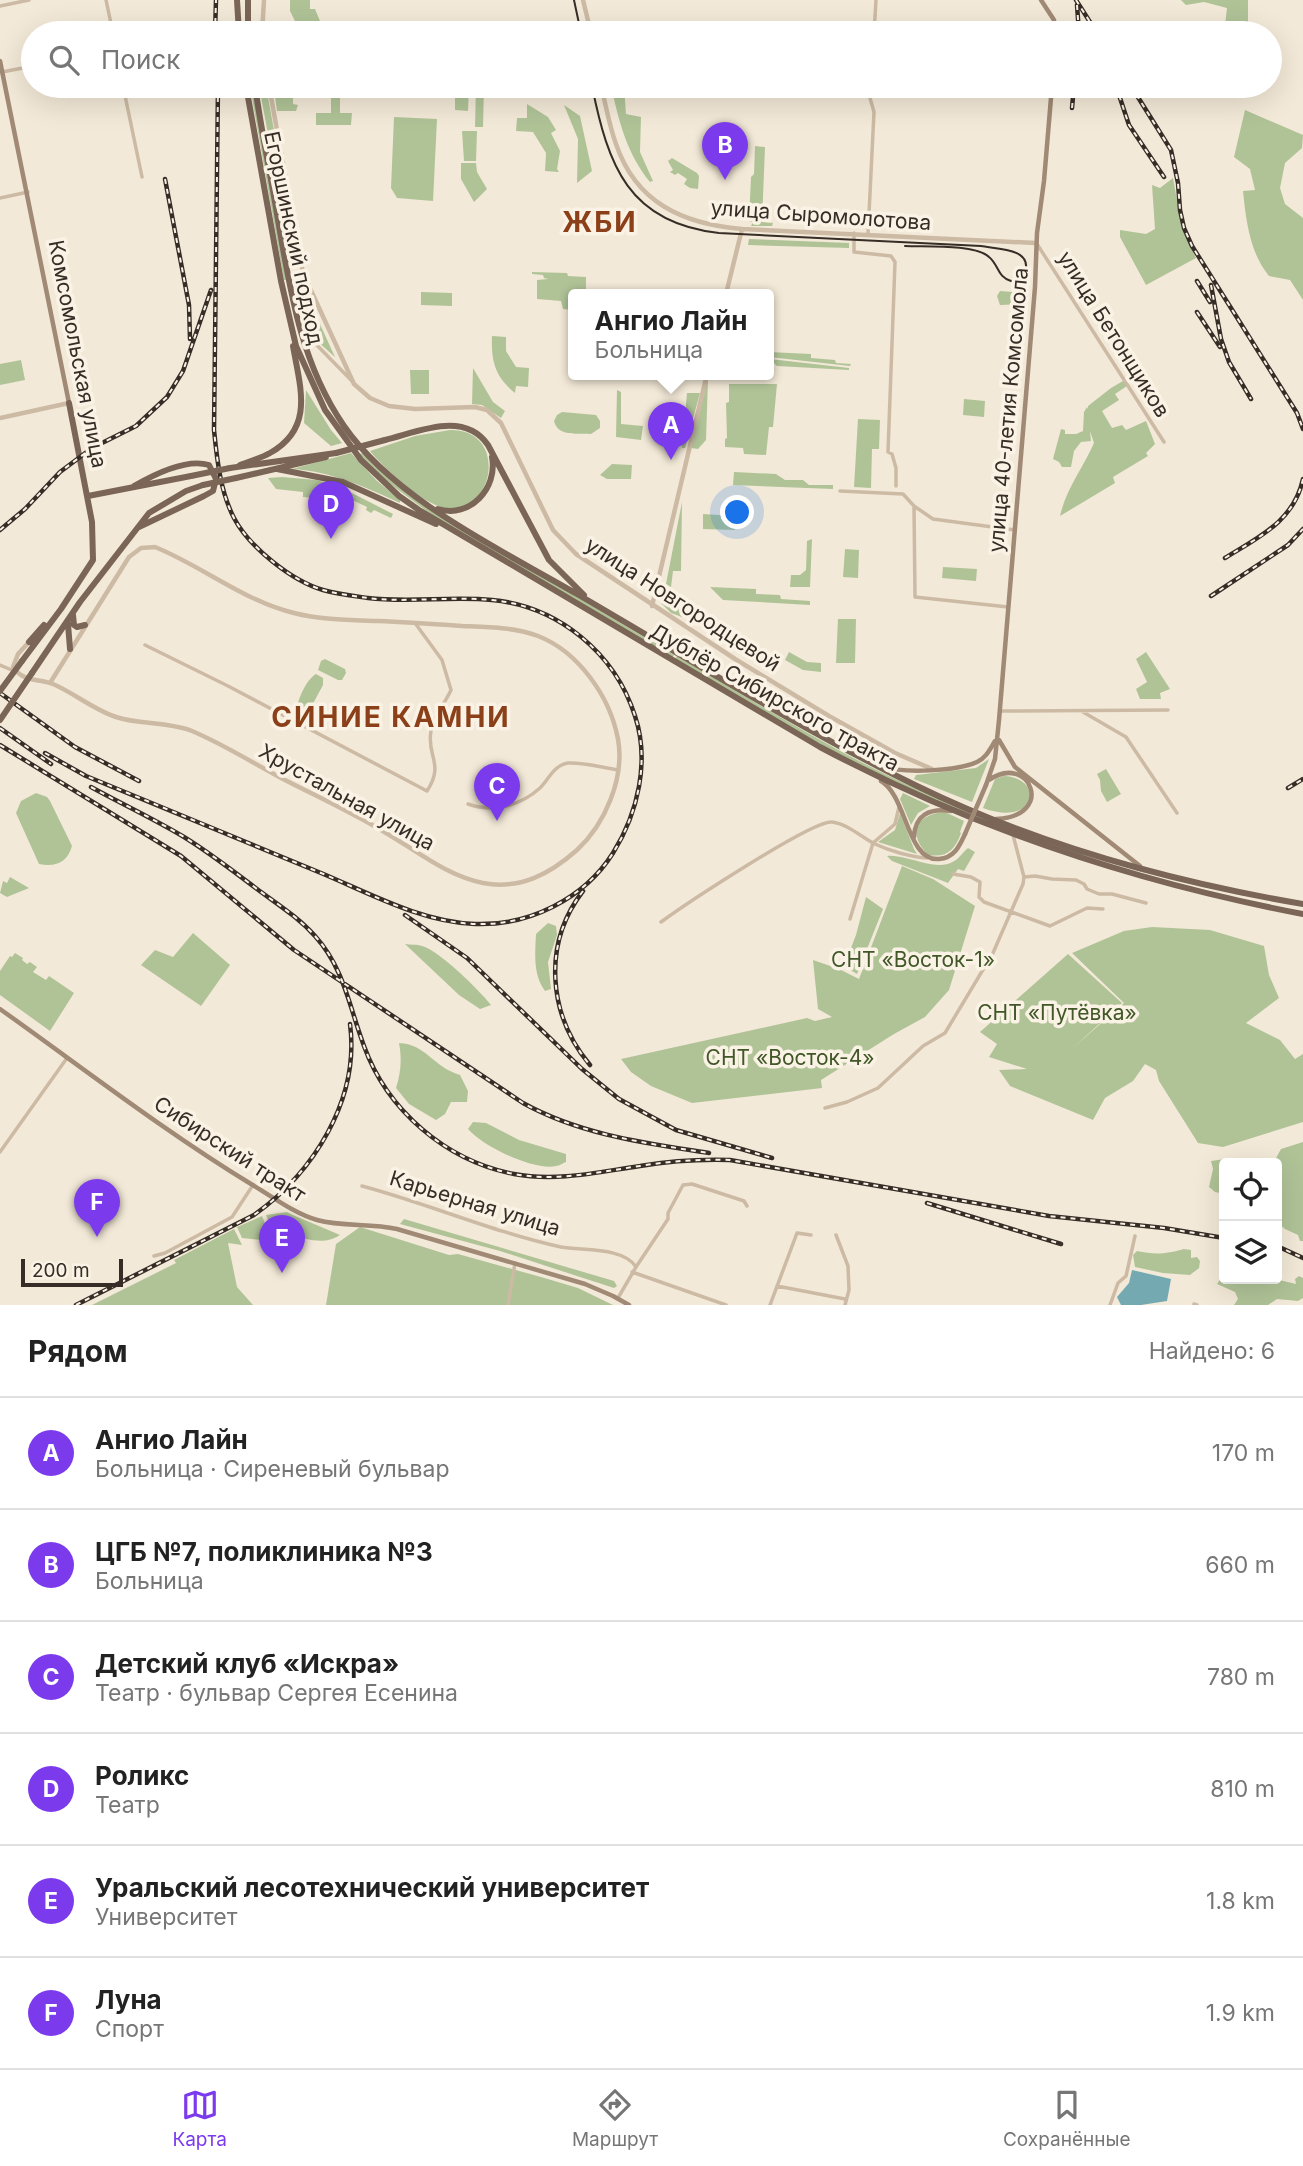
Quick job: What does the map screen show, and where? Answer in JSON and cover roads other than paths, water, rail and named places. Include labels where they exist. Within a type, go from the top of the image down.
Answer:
[{"type":"main road","points":[[237,0],[238,21]]},
{"type":"main road","points":[[248,0],[248,21]]},
{"type":"main road","points":[[1041,0],[1054,21]]},
{"type":"main road","name":"Комсомольская улица","points":[[0,61],[93,530],[93,555],[88,571],[0,691]]},
{"type":"main road","name":"Егоршинский подход","points":[[248,98],[293,323],[313,373],[342,430]]},
{"type":"main road","name":"Егоршинский подход","points":[[257,98],[293,323]]},
{"type":"main road","name":"улица 40-летия Комсомола","points":[[927,858],[937,860],[950,857],[957,851],[987,783],[998,738],[1051,98]]},
{"type":"main road","points":[[240,466],[273,452],[293,434],[299,419],[302,407],[293,323]]},
{"type":"main road","name":"Дублёр Сибирского тракта","points":[[138,527],[149,513],[204,485],[456,425],[477,433],[488,445],[549,560],[569,582],[609,612]]},
{"type":"main road","name":"Дублёр Сибирского тракта","points":[[342,430],[396,482],[441,513],[854,754],[919,787],[1065,844],[1208,885],[1303,904]]},
{"type":"main road","name":"Дублёр Сибирского тракта","points":[[342,430],[361,460],[400,496],[467,539],[865,771],[1013,835],[1142,878],[1303,914]]},
{"type":"main road","name":"Дублёр Сибирского тракта","points":[[396,482],[440,509],[453,511],[465,508],[480,497],[491,479],[493,465],[488,445]]},
{"type":"main road","name":"Дублёр Сибирского тракта","points":[[88,496],[240,466],[336,453]]},
{"type":"main road","points":[[0,720],[80,602],[138,527],[213,491],[216,479],[209,465],[198,463],[165,472],[134,486]]},
{"type":"main road","name":"Дублёр Сибирского тракта","points":[[277,469],[329,477],[467,539]]},
{"type":"main road","points":[[29,642],[56,611],[93,555]]},
{"type":"main road","points":[[73,614],[74,625],[85,625]]},
{"type":"main road","points":[[68,622],[70,649]]},
{"type":"main road","points":[[854,754],[890,769],[932,769],[976,762],[998,738],[1015,767],[1125,856],[1144,868]]},
{"type":"main road","points":[[865,771],[888,785],[914,842],[927,858]]},
{"type":"main road","points":[[987,783],[1002,772],[1014,773],[1027,781],[1032,792],[1032,800],[1024,811],[1012,817],[996,819]]},
{"type":"main road","points":[[914,842],[916,824],[925,813],[944,810],[965,816]]},
{"type":"main road","name":"Сибирский тракт","points":[[0,1009],[191,1146],[297,1212],[337,1224],[388,1227],[585,1284],[629,1305]]},
{"type":"street","points":[[0,6],[29,0]]},
{"type":"street","points":[[106,0],[110,21]]},
{"type":"street","points":[[263,21],[264,0]]},
{"type":"street","points":[[583,0],[587,21]]},
{"type":"street","points":[[875,21],[876,0]]},
{"type":"street","points":[[2,72],[21,68]]},
{"type":"street","points":[[126,98],[142,177]]},
{"type":"street","name":"улица Новгородцевой","points":[[271,98],[303,273],[354,384],[370,398],[389,406],[415,409],[468,406],[482,408],[491,413],[501,423],[559,540],[576,554],[652,606],[829,716],[932,769]]},
{"type":"street","name":"улица Сыромолотова","points":[[604,98],[621,157],[645,192],[661,205],[692,220],[742,229],[1037,243]]},
{"type":"street","points":[[868,234],[874,112],[870,98]]},
{"type":"street","points":[[0,198],[28,192]]},
{"type":"street","points":[[727,289],[742,229]]},
{"type":"street","points":[[854,233],[854,252],[888,255],[895,262],[888,452],[892,454],[896,468],[896,486]]},
{"type":"street","name":"улица Бетонщиков","points":[[1037,243],[1164,443]]},
{"type":"street","points":[[293,323],[354,384]]},
{"type":"street","points":[[335,366],[341,367],[343,362]]},
{"type":"street","points":[[652,606],[706,380]]},
{"type":"street","points":[[0,418],[69,403]]},
{"type":"street","points":[[841,491],[903,494],[914,506],[933,519],[1015,530]]},
{"type":"street","points":[[914,506],[915,597],[1008,607]]},
{"type":"street","name":"Хрустальная улица","points":[[0,665],[15,670],[29,680],[50,683],[115,717],[178,727],[199,735],[384,831],[453,873],[487,884],[515,884],[531,880],[568,858],[587,841],[599,824],[609,803],[618,770],[620,750],[603,696],[569,655],[539,636],[506,628],[327,618],[288,612],[151,547],[141,548],[132,554],[50,683]]},
{"type":"street","points":[[145,645],[391,770],[427,792],[437,766],[431,741],[432,728],[451,690],[442,660],[415,623]]},
{"type":"street","points":[[15,670],[18,654],[29,642]]},
{"type":"street","points":[[1000,711],[1168,710]]},
{"type":"street","points":[[1082,712],[1126,737],[1177,813]]},
{"type":"street","points":[[912,771],[915,767],[913,761]]},
{"type":"street","points":[[468,804],[484,808],[512,806],[540,788],[554,769],[567,763],[618,770]]},
{"type":"street","points":[[850,919],[873,843],[895,824],[898,802]]},
{"type":"street","points":[[661,922],[688,902],[820,824],[837,823],[873,843],[927,858]]},
{"type":"street","points":[[825,1108],[847,1102],[878,1088],[923,1046],[945,1033],[993,953],[1024,876],[1013,835]]},
{"type":"street","points":[[953,874],[971,877],[980,882],[979,900],[1050,926],[1087,908],[1103,909]]},
{"type":"street","points":[[1024,876],[1076,880],[1099,894],[1146,903]]},
{"type":"street","points":[[0,1152],[67,1058]]},
{"type":"street","points":[[618,1298],[668,1219],[668,1213],[683,1185],[692,1184],[744,1201],[747,1206]]},
{"type":"street","points":[[154,1256],[232,1217],[253,1185]]},
{"type":"street","name":"Карьерная улица","points":[[362,1186],[513,1236],[583,1251],[600,1250],[629,1258],[634,1270],[726,1305]]},
{"type":"street","points":[[770,1305],[797,1233],[811,1235]]},
{"type":"street","points":[[777,1286],[845,1302],[849,1290],[848,1266],[836,1235]]},
{"type":"street","points":[[1110,1305],[1118,1283],[1126,1276],[1135,1236]]},
{"type":"street","points":[[508,1305],[515,1263]]},
{"type":"water","points":[[1132,1270],[1171,1279],[1167,1301],[1121,1305],[1117,1297],[1129,1283]]},
{"type":"tram line","points":[[574,0],[578,21]]},
{"type":"tram line","points":[[594,98],[615,165],[627,185],[643,203],[663,217],[688,227],[719,233],[995,248],[1019,254],[1024,258],[1025,272],[1021,278],[1011,281],[1003,277],[989,257],[973,250],[905,246]]},
{"type":"railway","points":[[215,21],[216,0]]},
{"type":"railway","points":[[1076,0],[1089,21]]},
{"type":"railway","points":[[1077,5],[1078,21]]},
{"type":"railway","points":[[45,753],[86,776],[396,905],[435,918],[475,924],[535,915],[571,896],[587,884],[613,853],[635,804],[641,769],[635,716],[614,672],[581,637],[561,623],[516,604],[477,599],[383,599],[346,595],[311,586],[272,562],[250,540],[234,518],[222,486],[214,430],[218,98]]},
{"type":"railway","points":[[1072,108],[1073,98]]},
{"type":"railway","points":[[1120,98],[1129,125],[1164,177]]},
{"type":"railway","points":[[1138,98],[1171,150],[1180,210],[1192,246],[1297,413],[1303,429]]},
{"type":"railway","points":[[165,179],[189,305],[190,339]]},
{"type":"railway","points":[[1197,281],[1210,302]]},
{"type":"railway","points":[[1211,285],[1221,339],[1229,362],[1251,399]]},
{"type":"railway","points":[[0,530],[25,509],[60,472],[92,448],[136,426],[167,397],[183,371],[211,290]]},
{"type":"railway","points":[[1197,312],[1220,347]]},
{"type":"railway","points":[[1225,558],[1262,535],[1283,517],[1292,506],[1303,479]]},
{"type":"railway","points":[[1211,596],[1288,545],[1303,529]]},
{"type":"railway","points":[[0,693],[75,747],[139,781]]},
{"type":"railway","points":[[0,728],[51,764]]},
{"type":"railway","points":[[0,745],[181,856],[294,950],[523,1103],[590,1130],[709,1153]]},
{"type":"railway","points":[[1288,788],[1303,779]]},
{"type":"railway","points":[[91,787],[194,843],[308,929],[333,961],[364,1046],[388,1091],[422,1129],[465,1158],[514,1174],[546,1177],[651,1164],[730,1160],[1049,1216],[1164,1228],[1219,1237]]},
{"type":"railway","points":[[583,891],[561,934],[555,979],[565,1024],[590,1065]]},
{"type":"railway","points":[[405,915],[467,958],[582,1069],[619,1099],[676,1130],[772,1158]]},
{"type":"railway","points":[[76,1305],[254,1215],[295,1178],[313,1156],[340,1107],[348,1080],[350,1024]]},
{"type":"railway","points":[[927,1203],[1061,1244]]},
{"type":"railway","points":[[1282,1248],[1303,1258]]},
{"type":"place","name":"ЦГБ №7, поликлиника №3","points":[[725,180]]},
{"type":"place","name":"Ангио Лайн","points":[[671,460]]},
{"type":"place","name":"Роликс","points":[[331,539]]},
{"type":"place","name":"Детский клуб «Искра»","points":[[497,821]]},
{"type":"place","name":"Луна","points":[[97,1237]]},
{"type":"place","name":"Уральский лесотехнический университет","points":[[282,1273]]},
{"type":"district","name":"ЖБИ","points":[[600,222]]},
{"type":"district","name":"СИНИЕ КАМНИ","points":[[391,717]]},
{"type":"park label","name":"СНТ «Восток-1»","points":[[913,959]]},
{"type":"park label","name":"СНТ «Путёвка»","points":[[1057,1012]]},
{"type":"park label","name":"СНТ «Восток-4»","points":[[790,1057]]}]
